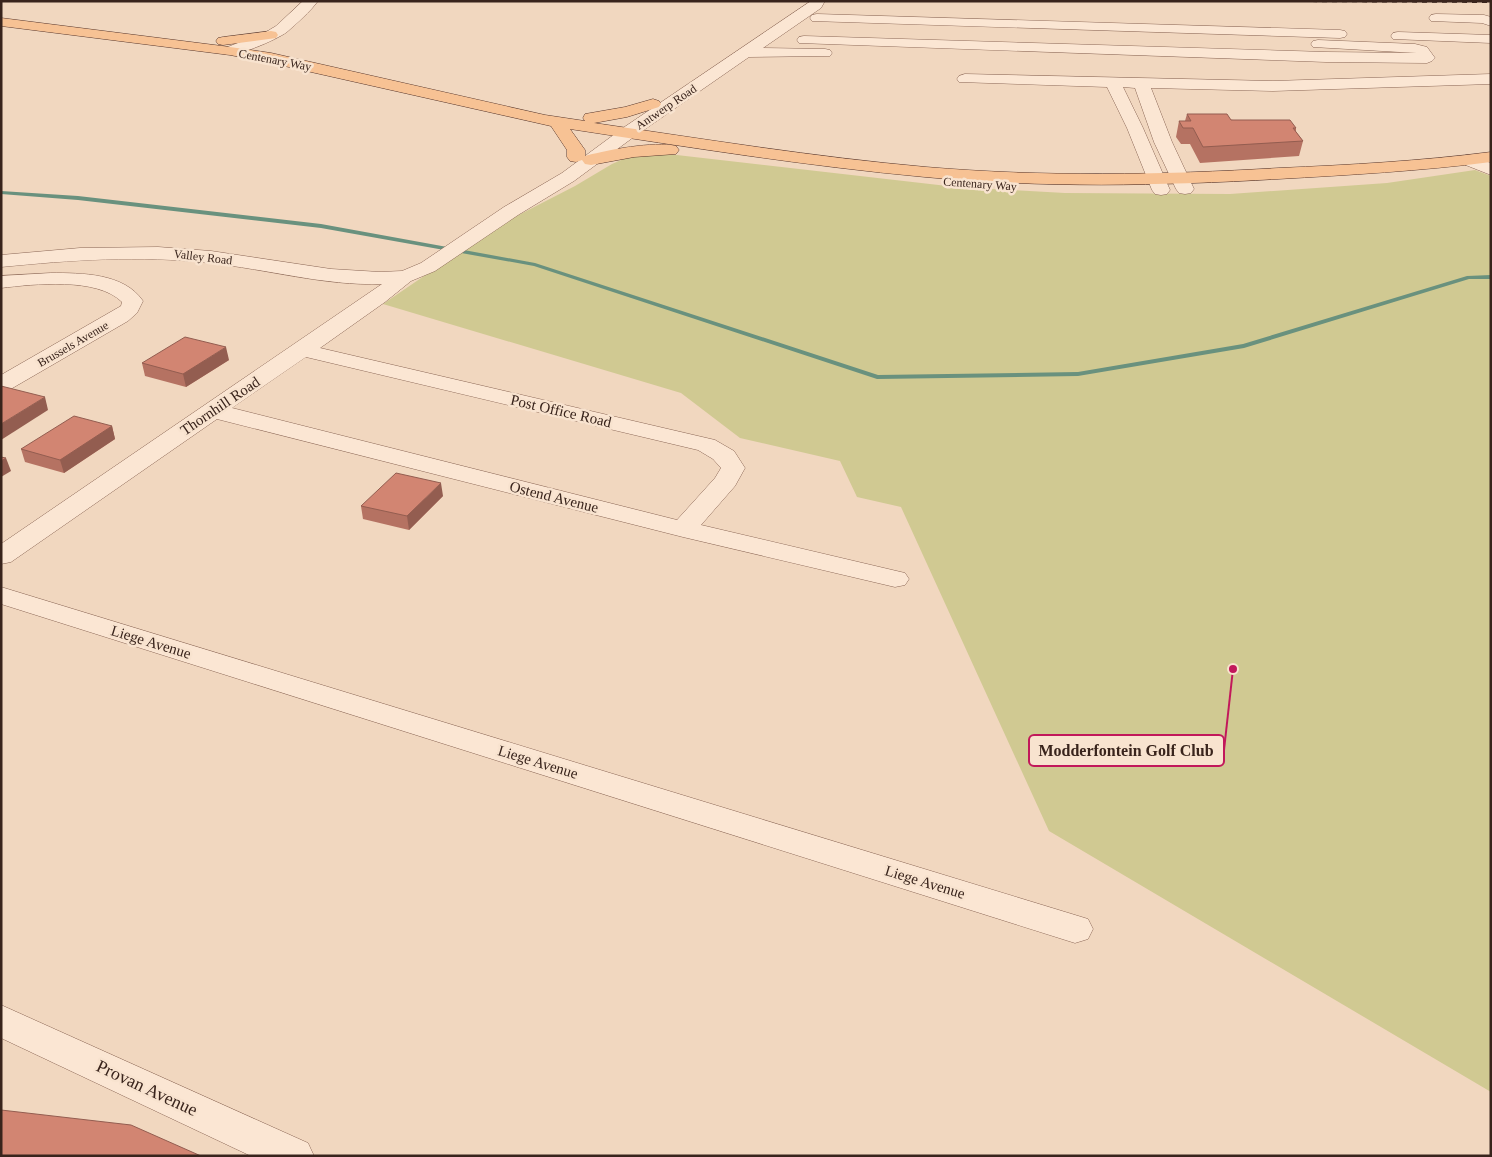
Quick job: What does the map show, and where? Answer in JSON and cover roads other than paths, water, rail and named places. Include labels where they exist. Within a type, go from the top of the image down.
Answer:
[{"type":"main road","name":"Centenary Way","points":[[1,22],[230,51],[271,58],[554,122],[689,147],[926,172],[1159,184],[1317,184],[1362,179],[1420,166],[1491,157]]},
{"type":"main road","points":[[166,43],[268,37]]},
{"type":"main road","points":[[268,37],[260,43],[271,58]]},
{"type":"main road","points":[[554,122],[657,107],[664,128],[689,147]]},
{"type":"main road","points":[[554,122],[583,158],[689,147]]},
{"type":"street","points":[[230,51],[268,37],[281,29],[312,1]]},
{"type":"street","name":"Antwerp Road","points":[[439,258],[511,211],[568,177],[583,158],[812,1]]},
{"type":"street","name":"Antwerp Road","points":[[657,107],[759,43],[816,5],[818,1]]},
{"type":"street","points":[[804,40],[1326,57],[1427,58],[1422,50],[1415,48],[1118,20],[933,14],[817,18]]},
{"type":"street","points":[[743,53],[789,51],[904,58],[924,54],[928,52],[933,14]]},
{"type":"street","points":[[1301,18],[1337,74]]},
{"type":"street","points":[[1432,18],[1484,19],[1491,22]]},
{"type":"street","points":[[1118,20],[1126,51],[1162,142],[1183,184]]},
{"type":"street","points":[[1314,38],[1491,39]]},
{"type":"street","points":[[759,43],[789,51]]},
{"type":"street","points":[[965,79],[1113,83],[1137,78],[1273,86],[1491,79]]},
{"type":"street","points":[[1113,83],[1159,184]]},
{"type":"street","points":[[1469,160],[1491,170]]},
{"type":"street","name":"Valley Road","points":[[1,261],[124,252],[164,252],[360,279],[404,277]]},
{"type":"street","name":"Thornhill Road","points":[[1,556],[378,298],[404,277],[416,273],[439,258]]},
{"type":"street","name":"Brussels Avenue","points":[[1,282],[47,278],[71,279],[122,289],[129,294],[132,301],[130,309],[120,316],[1,385]]},
{"type":"street","name":"Post Office Road","points":[[302,350],[706,446],[722,452],[733,468],[726,481],[683,529]]},
{"type":"street","name":"Ostend Avenue","points":[[214,411],[683,529],[895,579]]},
{"type":"street","name":"Liege Avenue","points":[[1,595],[1074,929]]},
{"type":"street","name":"Provan Avenue","points":[[5,1028],[293,1156]]},
{"type":"waterway","points":[[1,192],[78,198],[321,226],[535,265],[877,377],[1078,374],[1244,346],[1469,277],[1491,277]]},
{"type":"railway","points":[[1292,1],[1491,2]]},
{"type":"place","name":"Modderfontein Golf Club","points":[[1233,669]]}]
